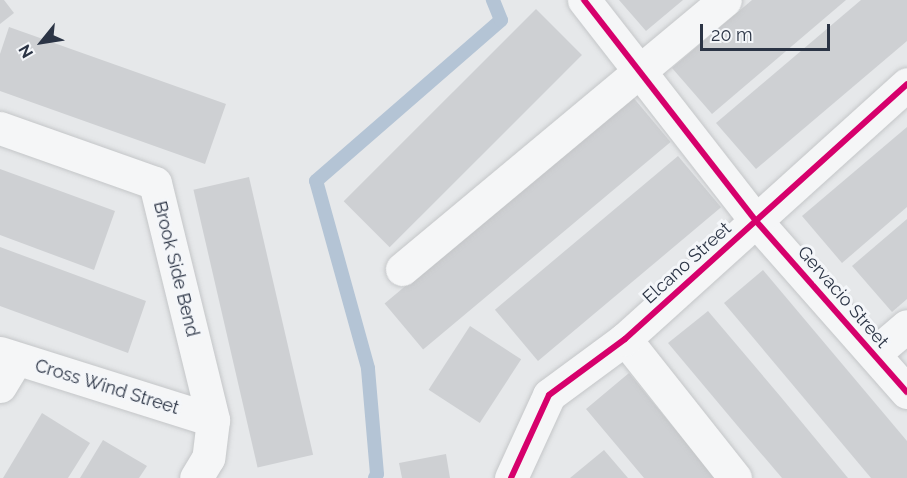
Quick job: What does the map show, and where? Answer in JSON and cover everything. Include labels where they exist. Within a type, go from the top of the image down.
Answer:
[{"type":"street","name":"Gervacio Street","points":[[584,0],[756,221],[907,392]]},
{"type":"street","points":[[402,270],[725,0]]},
{"type":"street","name":"Elcano Street","points":[[511,478],[549,395],[625,339],[907,84]]},
{"type":"street","name":"Brook Side Bend","points":[[0,128],[155,183],[213,420],[208,458],[196,478]]},
{"type":"street","points":[[874,354],[907,326]]},
{"type":"street","points":[[625,339],[735,478]]},
{"type":"street","name":"Cross Wind Street","points":[[5,366],[213,420]]},
{"type":"building","points":[[0,0],[4,0],[14,13],[0,24]]},
{"type":"building","points":[[619,0],[683,0],[646,31]]},
{"type":"building","points":[[752,0],[846,0],[712,114],[672,68]]},
{"type":"building","points":[[861,0],[907,0],[907,41],[756,169],[716,123]]},
{"type":"building","points":[[536,9],[582,55],[390,247],[344,201]]},
{"type":"building","points":[[9,27],[226,104],[205,164],[0,91],[0,54]]},
{"type":"building","points":[[632,96],[671,142],[423,350],[385,304]]},
{"type":"building","points":[[907,127],[907,207],[842,263],[802,216]]},
{"type":"building","points":[[678,156],[721,207],[538,361],[495,310]]},
{"type":"building","points":[[0,169],[115,211],[94,270],[0,235]]},
{"type":"building","points":[[249,177],[313,455],[258,468],[193,190]]},
{"type":"building","points":[[907,219],[907,299],[892,312],[852,266]]},
{"type":"building","points":[[0,247],[146,301],[128,353],[0,306]]},
{"type":"building","points":[[763,270],[907,441],[907,478],[871,478],[724,303]]},
{"type":"building","points":[[708,311],[848,478],[782,478],[668,343]]},
{"type":"building","points":[[470,326],[521,359],[480,423],[429,390]]},
{"type":"building","points":[[629,373],[716,478],[644,478],[586,409]]},
{"type":"building","points":[[42,413],[90,443],[68,478],[3,478]]},
{"type":"building","points":[[103,440],[147,466],[139,478],[80,478]]},
{"type":"building","points":[[604,450],[628,478],[570,478]]},
{"type":"building","points":[[446,454],[450,478],[402,478],[399,463]]},
{"type":"waterway","points":[[375,478],[377,474],[368,368],[316,181],[501,20],[493,0]]},
{"type":"cycle path","points":[[584,0],[756,221],[907,392]]},
{"type":"cycle path","points":[[511,478],[549,395],[625,339],[907,84]]}]
